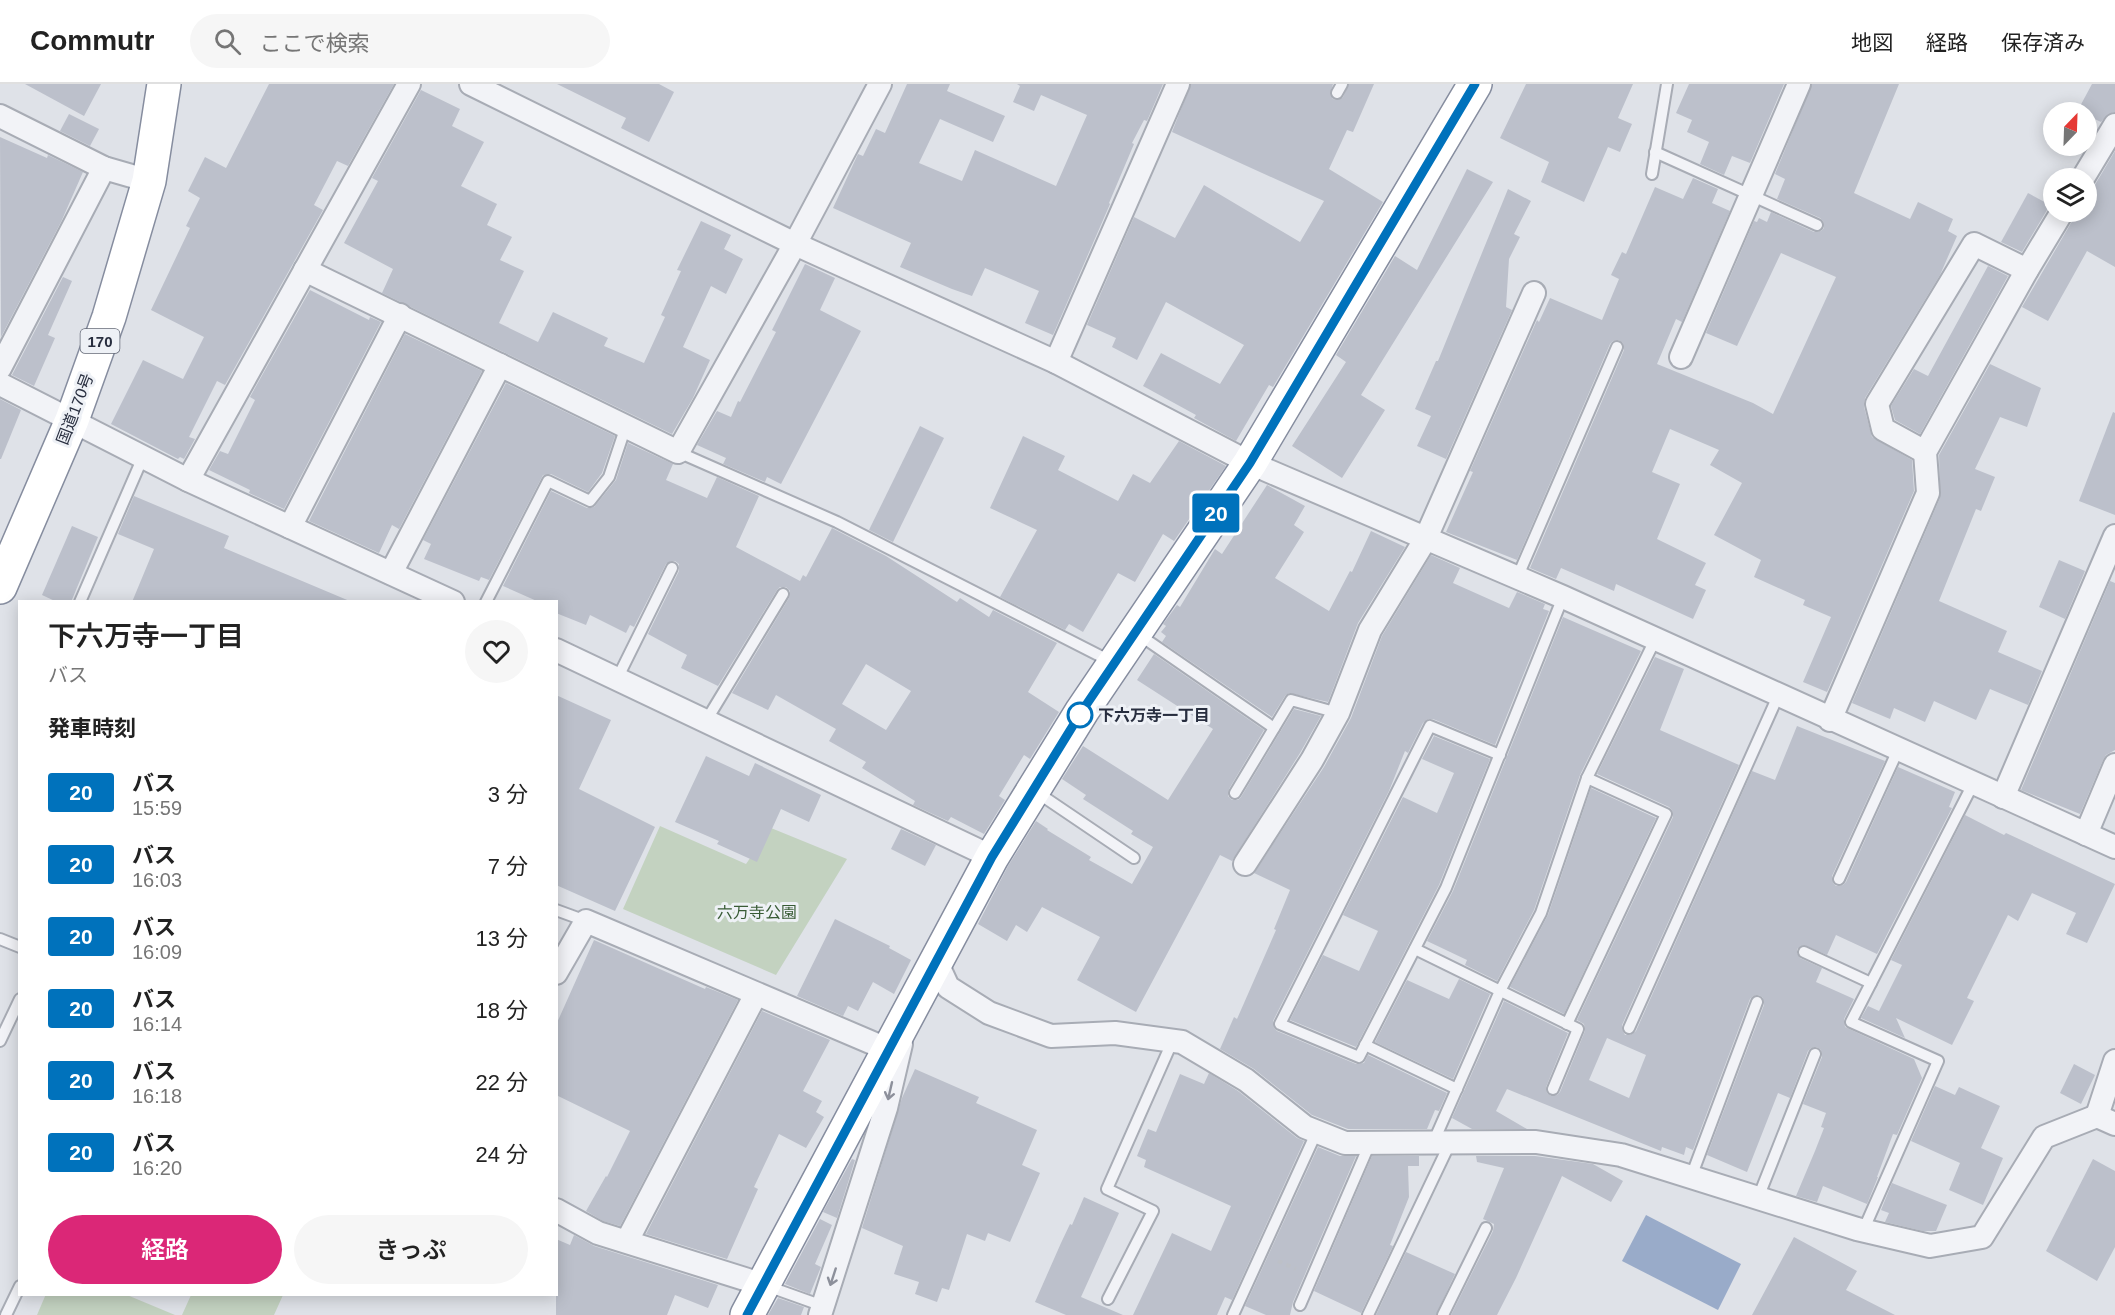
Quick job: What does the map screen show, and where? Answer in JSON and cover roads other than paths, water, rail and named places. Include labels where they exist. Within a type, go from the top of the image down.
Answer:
[{"type":"highway","name":"国道170号","points":[[0,585],[72,420],[109,317],[149,182],[164,84]]},
{"type":"highway","points":[[747,1315],[992,857],[1114,663],[1250,463],[1475,84]]},
{"type":"street","points":[[188,480],[409,84]]},
{"type":"street","points":[[471,84],[795,244],[1056,362],[1250,463],[1425,540],[1563,597],[1830,720],[2115,847]]},
{"type":"street","points":[[305,270],[678,452],[795,244],[880,84]]},
{"type":"street","points":[[1056,362],[1178,84]]},
{"type":"street","points":[[1681,357],[1799,84]]},
{"type":"street","points":[[0,117],[104,168],[149,182]]},
{"type":"street","points":[[2089,168],[2115,125]]},
{"type":"street","points":[[0,368],[104,168]]},
{"type":"street","points":[[1830,720],[1928,492],[1925,452],[2056,222]]},
{"type":"street","points":[[1925,452],[1883,429],[1877,404],[1974,244],[2027,270]]},
{"type":"street","points":[[1245,864],[1312,760],[1338,713],[1370,630],[1425,540],[1534,293]]},
{"type":"street","points":[[290,527],[400,315]]},
{"type":"street","points":[[391,573],[500,365]]},
{"type":"street","points":[[0,384],[188,480],[449,600]]},
{"type":"street","points":[[2003,797],[2115,536]]},
{"type":"street","points":[[558,651],[992,857]]},
{"type":"street","points":[[2086,834],[2115,765]]},
{"type":"street","points":[[558,970],[586,921],[889,1050]]},
{"type":"street","points":[[936,961],[948,987],[989,1013],[1051,1036],[1115,1033],[1182,1042],[1246,1080],[1305,1127],[1346,1143],[1536,1142],[1621,1155],[1863,1231],[1930,1246],[1982,1237],[2044,1137],[2106,1120],[2115,1061]]},
{"type":"street","points":[[627,1241],[756,994]]},
{"type":"street","points":[[828,1312],[886,1108],[908,1014]]},
{"type":"street","points":[[558,1211],[598,1233],[764,1285]]},
{"type":"lane","points":[[1652,174],[1667,84]]},
{"type":"lane","points":[[1655,152],[1816,225]]},
{"type":"lane","points":[[1517,578],[1617,348]]},
{"type":"lane","points":[[487,600],[548,481],[590,501],[609,477],[626,426]]},
{"type":"lane","points":[[678,452],[837,522],[1114,663]]},
{"type":"lane","points":[[81,600],[143,457]]},
{"type":"lane","points":[[617,679],[672,568]]},
{"type":"lane","points":[[706,721],[783,594]]},
{"type":"lane","points":[[1500,755],[1430,726],[1280,1024],[1359,1057],[1446,888],[1500,755],[1563,597]]},
{"type":"lane","points":[[1136,632],[1274,728]]},
{"type":"lane","points":[[1368,1315],[1442,1143],[1457,1089],[1500,991],[1541,913],[1587,778],[1655,640]]},
{"type":"lane","points":[[1629,1028],[1778,696]]},
{"type":"lane","points":[[1235,793],[1291,700],[1338,713]]},
{"type":"lane","points":[[1839,879],[1898,750]]},
{"type":"lane","points":[[1567,1024],[1666,814],[1587,778]]},
{"type":"lane","points":[[1863,1231],[1938,1061],[1851,1022],[1973,784]]},
{"type":"lane","points":[[1033,790],[1134,858]]},
{"type":"lane","points":[[558,911],[586,921]]},
{"type":"lane","points":[[0,939],[18,946]]},
{"type":"lane","points":[[1415,949],[1578,1029],[1552,1089]]},
{"type":"lane","points":[[1804,952],[1871,983]]},
{"type":"lane","points":[[1691,1177],[1757,1002]]},
{"type":"lane","points":[[0,1041],[18,1003]]},
{"type":"lane","points":[[1108,1299],[1153,1211],[1107,1190],[1173,1040]]},
{"type":"lane","points":[[1365,1045],[1457,1089]]},
{"type":"lane","points":[[1758,1198],[1815,1054]]},
{"type":"lane","points":[[1233,1315],[1317,1131]]},
{"type":"lane","points":[[1300,1305],[1370,1143]]},
{"type":"lane","points":[[1443,1315],[1486,1228]]},
{"type":"lane","points":[[764,1285],[828,1312]]},
{"type":"lane","points":[[6,1315],[18,1290]]},
{"type":"water","points":[[1646,1215],[1741,1264],[1718,1310],[1622,1261]]},
{"type":"place","name":"下六万寺一丁目","points":[[1080,715]]},
{"type":"park label","name":"六万寺公園","points":[[757,912]]}]
